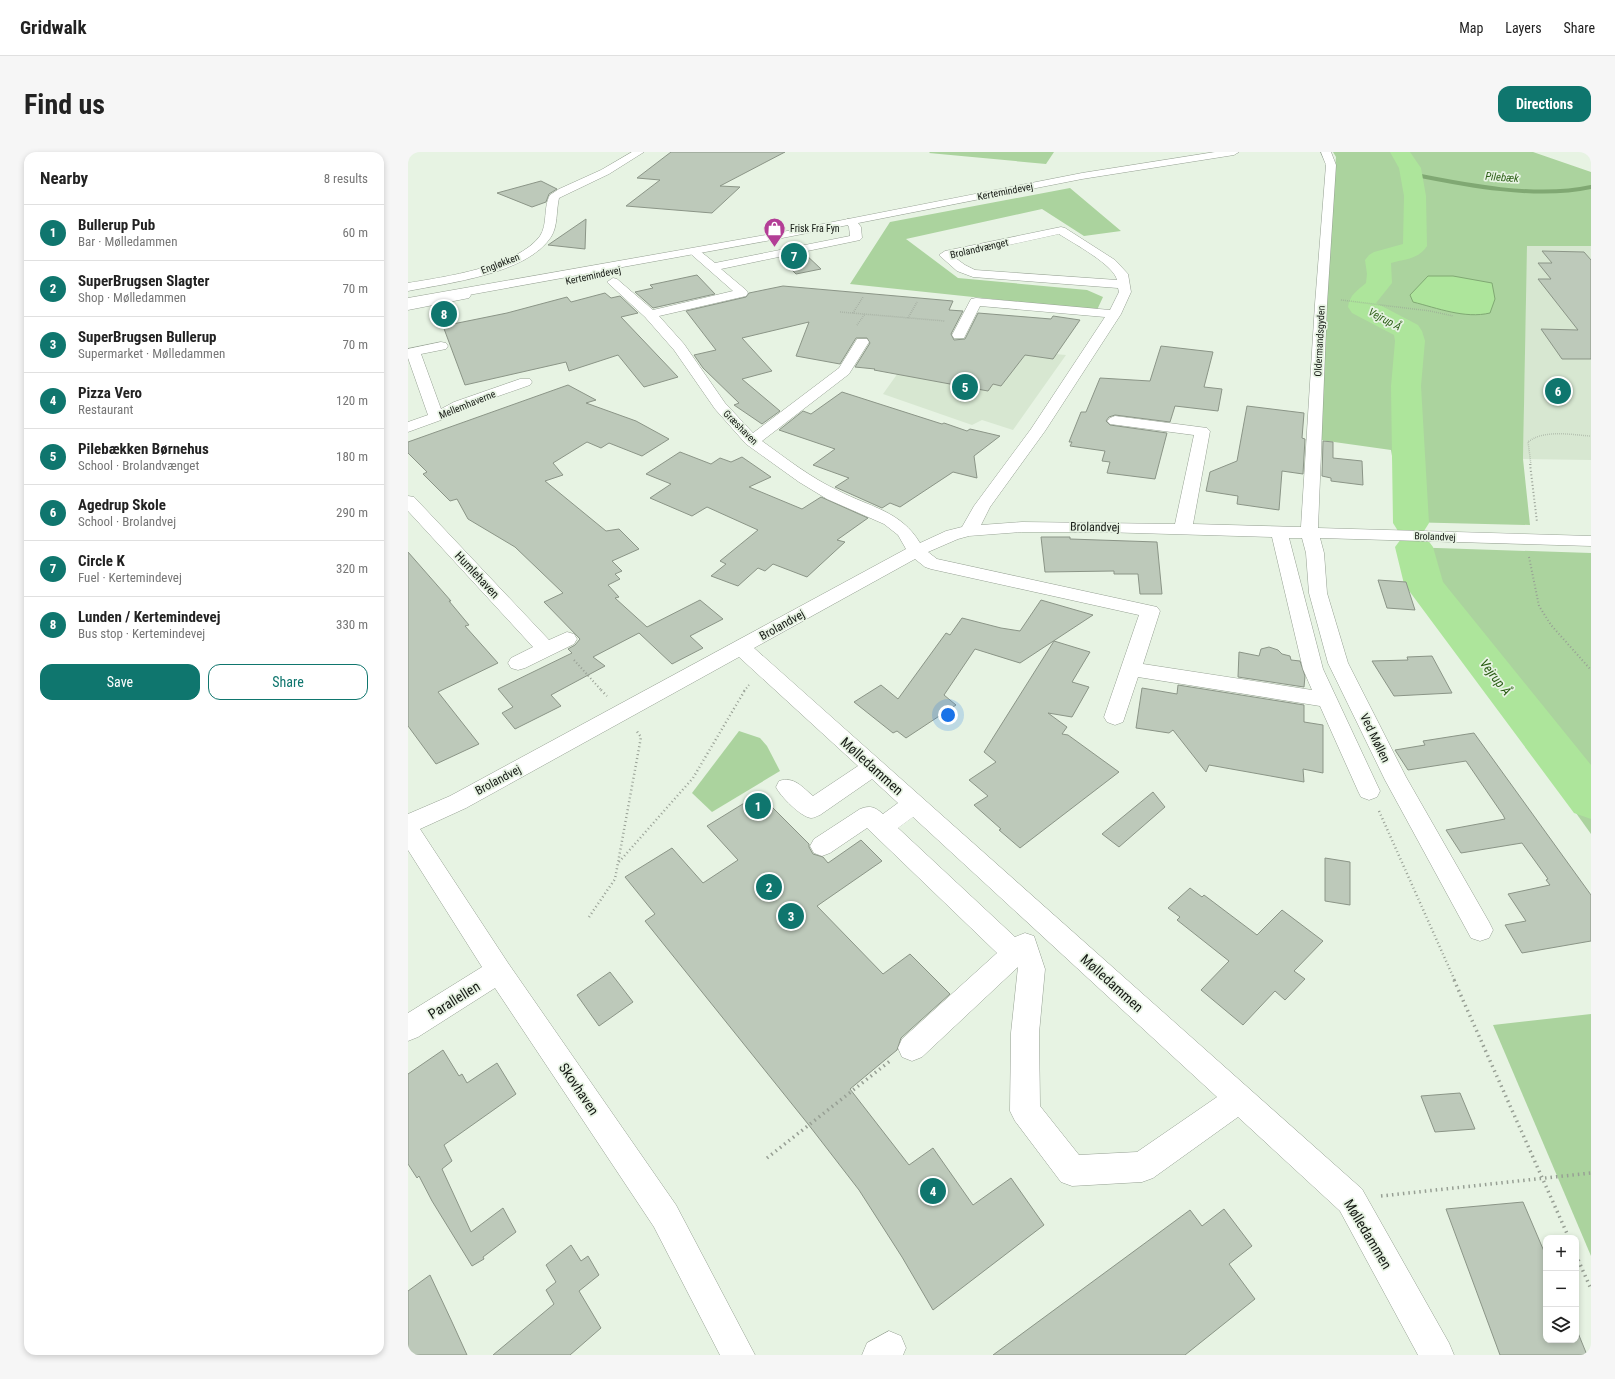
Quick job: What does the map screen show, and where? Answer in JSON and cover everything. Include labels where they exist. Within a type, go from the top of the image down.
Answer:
[{"type":"street","name":"Engløkken","points":[[408,287],[455,278],[487,269],[510,262],[531,250],[546,236],[554,197],[563,191],[605,172],[639,152]]},
{"type":"street","name":"Kertemindevej","points":[[408,313],[851,221],[1082,176],[1234,152]]},
{"type":"street","name":"Oldermandsgyden","points":[[1309,532],[1321,303],[1331,165],[1329,156],[1326,152]]},
{"type":"street","points":[[712,268],[856,238],[855,226],[851,221]]},
{"type":"street","name":"Brolandvænget","points":[[1061,230],[1111,263],[1122,274],[1124,284],[1103,284],[973,273],[961,268],[945,255],[1061,230]]},
{"type":"street","name":"Kertemindevej","points":[[408,302],[777,236]]},
{"type":"street","points":[[650,314],[742,293],[696,253]]},
{"type":"street","points":[[408,306],[576,272]]},
{"type":"street","name":"Græshaven","points":[[613,282],[650,314],[679,347],[720,406],[752,441],[805,479],[833,495],[890,520],[905,532],[916,551]]},
{"type":"street","points":[[969,531],[982,506],[1037,430],[1114,314],[1125,292],[1124,284]]},
{"type":"street","points":[[959,335],[976,302],[1114,314]]},
{"type":"street","points":[[752,441],[844,371],[858,336]]},
{"type":"street","points":[[436,417],[410,353],[441,346]]},
{"type":"street","name":"Mellemhaverne","points":[[408,427],[436,417],[459,405],[525,382]]},
{"type":"street","points":[[1115,421],[1202,432],[1183,529]]},
{"type":"street","name":"Humlehaven","points":[[408,502],[557,644]]},
{"type":"street","name":"Brolandvej","points":[[408,824],[458,802],[742,648],[916,551],[952,535],[969,531],[1022,526],[1279,531],[1591,541]]},
{"type":"street","points":[[1279,531],[1313,668],[1369,791]]},
{"type":"street","name":"Ved Møllen","points":[[1309,532],[1315,553],[1318,593],[1338,663],[1396,780],[1480,930]]},
{"type":"street","points":[[916,551],[931,563],[1150,611],[1115,717]]},
{"type":"street","points":[[518,663],[557,644]]},
{"type":"street","name":"Mølledammen","points":[[742,648],[1351,1200],[1437,1355]]},
{"type":"street","points":[[1131,668],[1327,700]]},
{"type":"street","points":[[787,787],[812,809],[874,767]]},
{"type":"street","points":[[881,828],[914,804]]},
{"type":"street","points":[[822,846],[868,815],[1019,949],[1032,969],[1025,1033],[1026,1111],[1072,1171],[1142,1167],[1239,1099]]},
{"type":"street","name":"Skovhaven","points":[[408,830],[499,971],[664,1216],[738,1355]]},
{"type":"street","points":[[912,1048],[1047,924]]},
{"type":"street","name":"Parallellen","points":[[408,1028],[499,971]]},
{"type":"path","points":[[853,313],[863,297]]},
{"type":"path","points":[[1351,301],[1430,311],[1453,316]]},
{"type":"path","points":[[908,318],[917,302]]},
{"type":"path","points":[[840,312],[966,323]]},
{"type":"path","points":[[858,336],[865,314]]},
{"type":"path","points":[[1591,436],[1541,435],[1533,437],[1528,442],[1538,540],[1529,558],[1539,606],[1551,625],[1591,670]]},
{"type":"path","points":[[557,644],[622,712],[641,737],[615,879],[589,917]]},
{"type":"path","points":[[618,863],[693,778],[740,696],[754,678],[765,669]]},
{"type":"path","points":[[1369,791],[1382,816],[1568,1235]]},
{"type":"path","points":[[767,1158],[897,1056],[912,1048]]},
{"type":"path","points":[[1351,1200],[1591,1173]]},
{"type":"path","points":[[1579,1262],[1591,1289]]},
{"type":"shaded area","points":[[1054,152],[1046,164],[929,153]]},
{"type":"shaded area","points":[[1333,152],[1533,152],[1591,172],[1591,246],[1527,246],[1523,459],[1530,525],[1403,522],[1391,450],[1320,440],[1326,275],[1336,157]]},
{"type":"shaded area","points":[[1070,188],[1121,231],[1084,236],[1042,209],[906,239],[958,278],[1087,290],[1103,297],[1097,310],[850,284],[890,222]]},
{"type":"shaded area","points":[[1591,195],[1591,460],[1523,459],[1527,213]]},
{"type":"shaded area","points":[[1428,276],[1453,276],[1492,283],[1495,299],[1490,313],[1471,315],[1461,314],[1413,302],[1410,295]]},
{"type":"shaded area","points":[[920,342],[1066,355],[1013,430],[982,420],[972,425],[883,394]]},
{"type":"shaded area","points":[[1407,547],[1591,553],[1591,834],[1438,620],[1409,557]]},
{"type":"shaded area","points":[[739,731],[760,738],[767,746],[780,771],[712,812],[692,793]]},
{"type":"shaded area","points":[[1591,1014],[1591,1256],[1493,1025]]},
{"type":"building","points":[[671,152],[785,152],[720,186],[740,187],[712,213],[626,206],[660,180],[637,178]]},
{"type":"building","points":[[541,181],[557,189],[549,194],[546,202],[532,207],[497,193]]},
{"type":"building","points":[[586,219],[585,249],[548,245]]},
{"type":"building","points":[[1542,251],[1584,252],[1591,260],[1591,359],[1562,359],[1541,329],[1578,330],[1538,279],[1551,279],[1538,263],[1552,263]]},
{"type":"building","points":[[804,253],[821,269],[796,274],[780,258]]},
{"type":"building","points":[[697,275],[715,294],[653,308],[635,292],[653,288],[650,285]]},
{"type":"building","points":[[783,286],[953,301],[949,310],[963,311],[951,334],[954,340],[965,339],[978,313],[1051,319],[1053,316],[1080,320],[1053,359],[1025,355],[1001,386],[993,384],[988,391],[874,370],[875,369],[855,367],[870,343],[867,338],[856,338],[840,364],[796,356],[809,322],[742,338],[772,371],[742,379],[780,411],[762,424],[734,405],[739,403],[703,368],[694,355],[716,350],[686,311],[746,297],[749,293]]},
{"type":"building","points":[[605,293],[611,298],[620,296],[638,313],[621,317],[678,377],[644,387],[618,355],[569,371],[566,362],[465,385],[443,326],[507,313],[567,297],[571,302]]},
{"type":"building","points":[[1161,346],[1213,352],[1204,387],[1222,389],[1218,411],[1175,406],[1170,422],[1115,415],[1109,417],[1106,421],[1110,425],[1167,433],[1155,479],[1107,473],[1110,462],[1102,461],[1105,451],[1070,446],[1072,442],[1069,442],[1081,412],[1086,412],[1100,378],[1150,381]]},
{"type":"building","points":[[568,385],[596,400],[586,403],[636,421],[669,439],[642,456],[609,443],[601,448],[587,442],[553,463],[563,475],[545,481],[606,531],[619,529],[639,549],[612,561],[622,571],[615,574],[620,579],[608,585],[619,597],[615,598],[647,627],[700,600],[723,619],[690,636],[703,648],[672,664],[639,633],[593,657],[605,666],[551,695],[561,706],[515,729],[502,713],[513,707],[498,689],[572,653],[568,649],[575,645],[580,639],[544,602],[563,593],[515,547],[468,519],[457,499],[450,501],[423,474],[427,472],[408,453],[408,442]]},
{"type":"building","points":[[842,392],[967,431],[970,429],[1000,436],[974,456],[977,478],[953,472],[900,507],[890,503],[882,508],[835,487],[849,478],[813,465],[835,449],[779,430],[803,411],[811,414]]},
{"type":"building","points":[[1247,406],[1304,413],[1302,438],[1305,439],[1303,474],[1282,471],[1279,510],[1237,504],[1238,496],[1206,491],[1210,472],[1237,461]]},
{"type":"building","points":[[1323,441],[1333,442],[1333,458],[1362,461],[1363,485],[1331,481],[1331,478],[1322,476]]},
{"type":"building","points":[[680,452],[711,464],[720,458],[731,462],[742,457],[771,477],[749,487],[802,509],[821,497],[868,518],[837,540],[845,542],[807,577],[773,564],[765,571],[758,568],[738,586],[711,576],[726,564],[720,561],[758,530],[707,507],[692,516],[650,498],[671,484],[646,474]]},
{"type":"building","points":[[1041,537],[1070,537],[1070,539],[1157,542],[1162,594],[1140,594],[1138,574],[1114,574],[1114,571],[1045,572]]},
{"type":"building","points":[[408,552],[451,601],[449,601],[469,625],[465,626],[498,663],[438,692],[479,744],[436,764],[408,726]]},
{"type":"building","points":[[1378,580],[1406,582],[1415,610],[1387,608]]},
{"type":"building","points":[[1041,600],[1093,615],[1020,663],[975,649],[944,695],[956,705],[906,738],[897,731],[893,733],[854,702],[881,685],[898,699],[946,633],[950,635],[962,618],[1001,628],[1020,631]]},
{"type":"building","points":[[1054,641],[1090,652],[1072,682],[1089,687],[1072,717],[1048,713],[1067,727],[1062,734],[1068,735],[1119,772],[1020,848],[974,805],[988,796],[969,780],[996,762],[984,752]]},
{"type":"building","points":[[1269,647],[1278,650],[1282,654],[1290,656],[1291,660],[1300,661],[1305,676],[1304,687],[1238,677],[1239,652],[1259,656],[1261,649]]},
{"type":"building","points":[[1432,656],[1452,693],[1394,696],[1372,661],[1408,660],[1407,657]]},
{"type":"building","points":[[1178,685],[1304,705],[1304,722],[1323,725],[1323,773],[1303,769],[1304,782],[1209,765],[1206,772],[1173,730],[1169,733],[1136,728],[1142,688],[1177,694]]},
{"type":"building","points":[[1474,733],[1591,895],[1591,941],[1522,953],[1505,925],[1526,921],[1508,894],[1550,885],[1546,880],[1548,879],[1522,843],[1461,853],[1446,830],[1505,819],[1466,761],[1408,770],[1395,750],[1425,745],[1423,741]]},
{"type":"building","points":[[1153,792],[1165,807],[1119,847],[1102,834]]},
{"type":"building","points":[[759,794],[809,844],[813,854],[823,857],[828,863],[861,840],[882,861],[817,906],[883,974],[910,954],[950,994],[901,1038],[897,1050],[850,1089],[909,1165],[933,1148],[973,1205],[1011,1178],[1044,1225],[933,1310],[902,1257],[859,1190],[645,921],[655,914],[625,877],[672,848],[703,883],[738,860],[707,826]]},
{"type":"building","points":[[1325,858],[1350,862],[1350,905],[1325,901]]},
{"type":"building","points":[[1190,888],[1202,897],[1204,895],[1257,935],[1282,910],[1323,941],[1294,971],[1305,979],[1285,1000],[1275,991],[1243,1025],[1201,990],[1229,961],[1177,920],[1180,917],[1168,908]]},
{"type":"building","points":[[610,972],[633,1002],[599,1026],[577,995]]},
{"type":"building","points":[[443,1050],[459,1076],[462,1074],[467,1083],[497,1063],[516,1094],[444,1145],[452,1161],[442,1169],[471,1232],[503,1208],[516,1232],[483,1257],[484,1259],[472,1266],[432,1201],[419,1176],[417,1178],[408,1164],[408,1074]]},
{"type":"building","points":[[1460,1093],[1475,1129],[1435,1132],[1421,1096]]},
{"type":"building","points":[[1523,1202],[1543,1249],[1543,1343],[1579,1343],[1579,1335],[1587,1355],[1500,1355],[1446,1209]]},
{"type":"building","points":[[1224,1209],[1252,1246],[1229,1264],[1255,1299],[1185,1355],[993,1355],[1190,1210],[1202,1226]]},
{"type":"building","points":[[571,1245],[581,1261],[588,1256],[599,1275],[579,1291],[601,1328],[570,1355],[493,1355],[554,1304],[546,1290],[556,1282],[546,1265]]},
{"type":"building","points":[[430,1275],[467,1355],[408,1355],[408,1291]]},
{"type":"waterway","name":"Vejrup Å","points":[[1400,152],[1410,168],[1415,196],[1415,246],[1403,253],[1378,260],[1380,274],[1379,283],[1377,287],[1363,299],[1362,307],[1408,331],[1410,341],[1406,386],[1411,523]]},
{"type":"waterway","name":"Pilebæk","points":[[1411,174],[1477,186],[1524,191],[1547,192],[1591,187]]},
{"type":"waterway","name":"Vejrup Å","points":[[1414,547],[1424,584],[1591,800]]},
{"type":"place","name":"Frisk Fra Fyn","points":[[774,248]]},
{"type":"place","name":"Circle K","points":[[794,256]]},
{"type":"place","name":"Lunden / Kertemindevej","points":[[444,314]]},
{"type":"place","name":"Pilebækken Børnehus","points":[[965,387]]},
{"type":"place","name":"Agedrup Skole","points":[[1558,391]]},
{"type":"place","name":"Bullerup Pub","points":[[758,806]]},
{"type":"place","name":"SuperBrugsen Slagter","points":[[769,887]]},
{"type":"place","name":"SuperBrugsen Bullerup","points":[[791,916]]},
{"type":"place","name":"Pizza Vero","points":[[933,1191]]}]
